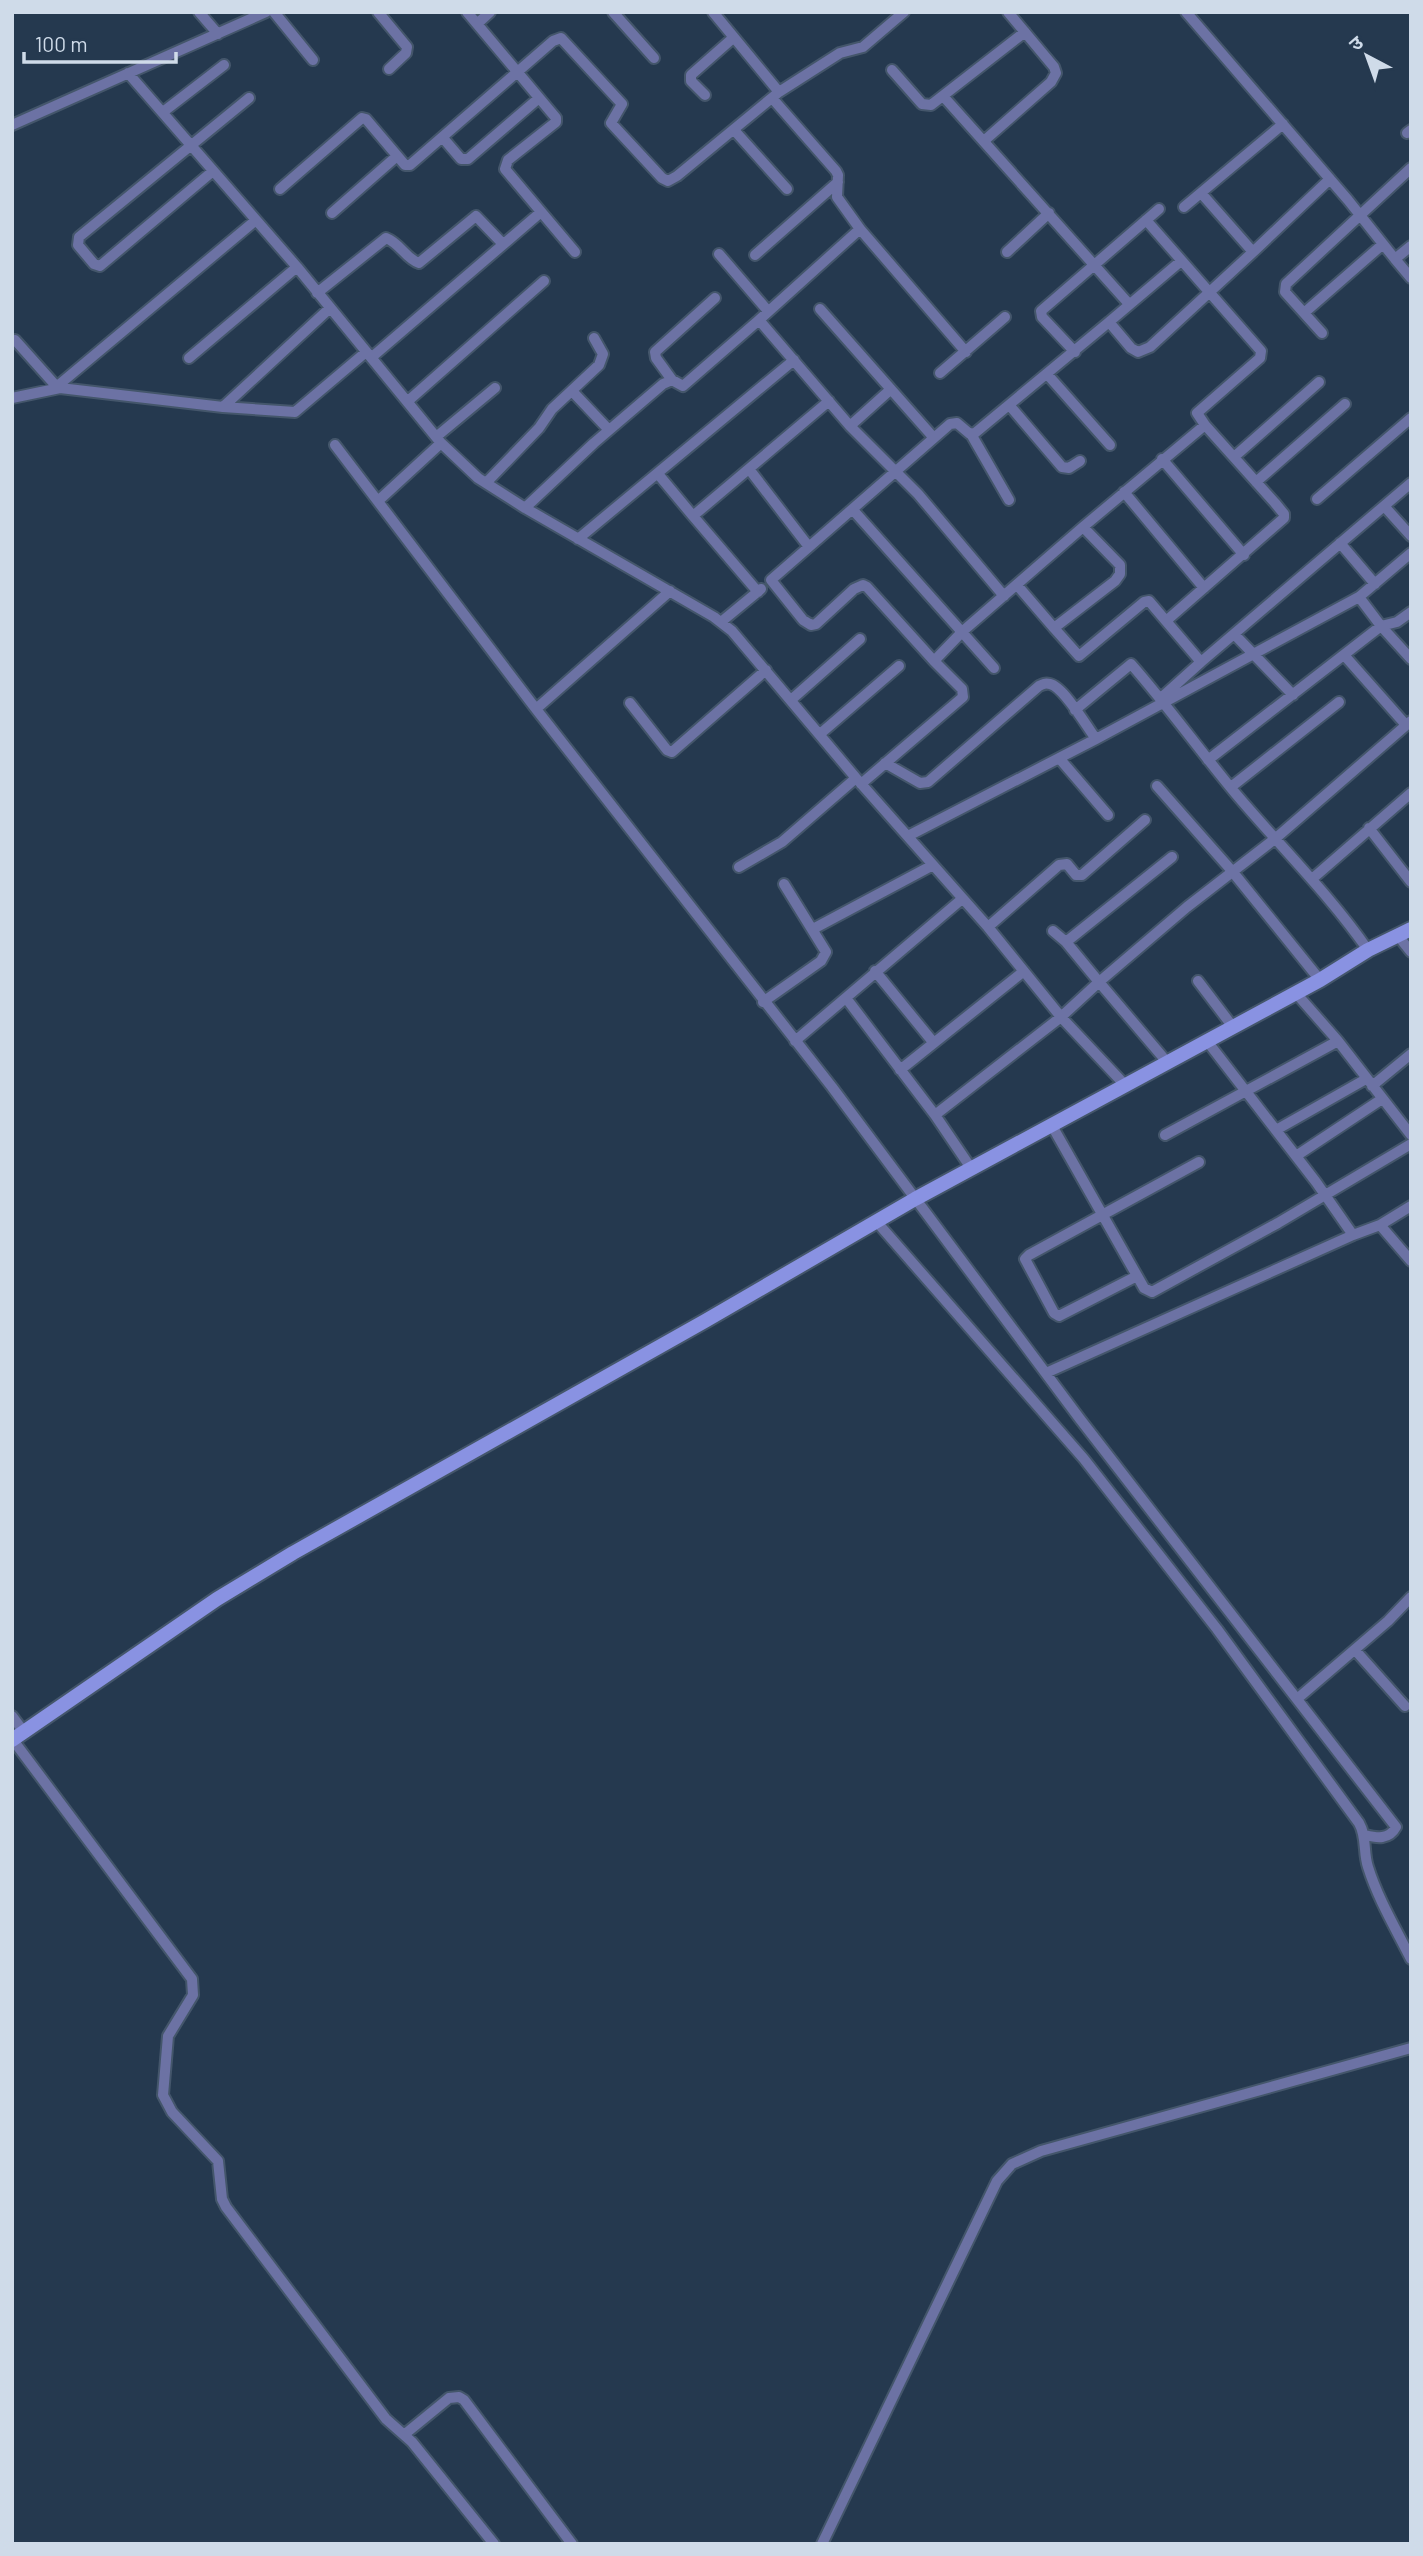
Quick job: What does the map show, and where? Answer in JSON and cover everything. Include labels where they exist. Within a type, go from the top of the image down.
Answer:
[{"type":"street","points":[[199,12],[218,34]]},
{"type":"street","points":[[12,125],[266,12]]},
{"type":"street","points":[[274,12],[313,60]]},
{"type":"street","points":[[379,12],[407,47],[406,53],[389,69]]},
{"type":"street","points":[[467,12],[555,116],[556,122],[508,160],[505,169],[575,252]]},
{"type":"street","points":[[477,24],[490,12]]},
{"type":"street","points":[[613,12],[654,58]]},
{"type":"street","points":[[712,12],[831,163],[838,175],[838,197],[860,229],[966,352]]},
{"type":"street","points":[[280,188],[362,118],[366,119],[397,156],[409,166],[553,41],[561,38],[622,105],[611,123],[666,181],[677,176],[775,95],[840,52],[863,47],[904,12]]},
{"type":"street","points":[[985,141],[1054,78],[1054,67],[1008,12]]},
{"type":"street","points":[[1186,12],[1411,278]]},
{"type":"street","points":[[892,70],[926,106],[931,105],[1025,33]]},
{"type":"street","points":[[705,95],[691,81],[691,75],[733,38]]},
{"type":"street","points":[[163,112],[223,65]]},
{"type":"street","points":[[128,74],[297,267],[439,440],[486,483],[732,631],[858,781],[988,927],[1061,1017],[1125,1085]]},
{"type":"street","points":[[943,96],[1129,303]]},
{"type":"street","points":[[213,171],[102,264],[94,264],[78,245],[79,237],[249,98]]},
{"type":"street","points":[[443,138],[465,160],[539,98]]},
{"type":"street","points":[[1184,207],[1283,124]]},
{"type":"street","points":[[734,130],[787,189]]},
{"type":"street","points":[[332,213],[397,156]]},
{"type":"street","points":[[1322,333],[1285,292],[1286,284],[1411,168]]},
{"type":"street","points":[[1109,322],[1130,348],[1143,352],[1330,179]]},
{"type":"street","points":[[755,255],[838,183]]},
{"type":"street","points":[[1201,193],[1253,252]]},
{"type":"street","points":[[1075,352],[1042,317],[1041,311],[1159,209]]},
{"type":"street","points":[[12,398],[56,388],[223,407],[295,412],[369,355],[541,212]]},
{"type":"street","points":[[1007,252],[1049,214]]},
{"type":"street","points":[[317,293],[386,238],[414,262],[419,263],[471,218],[477,216],[503,244]]},
{"type":"street","points":[[56,388],[256,220]]},
{"type":"street","points":[[1146,220],[1261,351],[1262,355],[1198,413],[1205,425],[1282,511],[1284,518],[1166,621]]},
{"type":"street","points":[[715,298],[655,352],[656,358],[672,380],[684,386],[860,229]]},
{"type":"street","points":[[1304,313],[1383,243]]},
{"type":"street","points":[[1395,259],[1411,246]]},
{"type":"street","points":[[719,254],[794,360],[850,426],[918,494],[1004,596]]},
{"type":"street","points":[[971,434],[1010,406],[1181,261]]},
{"type":"street","points":[[189,358],[297,267]]},
{"type":"street","points":[[408,401],[544,281]]},
{"type":"street","points":[[223,407],[330,308]]},
{"type":"street","points":[[820,309],[934,438]]},
{"type":"street","points":[[940,373],[1005,317]]},
{"type":"street","points":[[486,483],[539,428],[552,409],[598,365],[602,351],[594,338]]},
{"type":"street","points":[[15,340],[56,388]]},
{"type":"street","points":[[578,539],[794,360]]},
{"type":"street","points":[[1047,374],[1110,445]]},
{"type":"street","points":[[526,508],[609,430],[663,384],[672,380]]},
{"type":"street","points":[[1234,457],[1319,382]]},
{"type":"street","points":[[378,501],[495,388]]},
{"type":"street","points":[[850,426],[890,390]]},
{"type":"street","points":[[572,391],[609,430]]},
{"type":"street","points":[[693,516],[829,401]]},
{"type":"street","points":[[1256,482],[1345,404]]},
{"type":"street","points":[[1010,406],[1062,467],[1069,468],[1080,461]]},
{"type":"street","points":[[1317,499],[1411,418]]},
{"type":"street","points":[[721,622],[954,422],[971,434],[1009,499]]},
{"type":"street","points":[[934,661],[963,631],[1205,425]]},
{"type":"street","points":[[335,445],[536,709],[832,1087],[1206,1583],[1395,1825],[1396,1829],[1385,1837],[1365,1835]]},
{"type":"street","points":[[1162,459],[1244,555]]},
{"type":"street","points":[[748,469],[810,547]]},
{"type":"street","points":[[658,474],[758,592]]},
{"type":"street","points":[[1163,700],[1201,662],[1411,483]]},
{"type":"street","points":[[1124,492],[1204,588]]},
{"type":"street","points":[[1384,506],[1411,536]]},
{"type":"street","points":[[853,510],[994,668]]},
{"type":"street","points":[[1054,628],[1120,574],[1119,565],[1083,527]]},
{"type":"street","points":[[1340,543],[1376,584]]},
{"type":"street","points":[[908,836],[1096,739],[1163,700],[1253,656],[1359,597],[1411,552]]},
{"type":"street","points":[[739,867],[782,842],[858,781],[885,763],[963,696],[961,689],[867,587],[854,589],[816,624],[811,625],[803,620],[771,580]]},
{"type":"street","points":[[1017,585],[1079,656],[1144,602],[1149,601],[1201,662]]},
{"type":"street","points":[[536,709],[670,592]]},
{"type":"street","points":[[1359,597],[1411,659]]},
{"type":"street","points":[[1208,760],[1381,626],[1397,622],[1411,612]]},
{"type":"street","points":[[1234,634],[1293,695]]},
{"type":"street","points":[[791,700],[860,639]]},
{"type":"street","points":[[935,1115],[1061,1017],[1099,982],[1276,838],[1408,723],[1344,655]]},
{"type":"street","points":[[1075,710],[1131,664],[1163,700],[1231,788],[1311,879],[1368,950]]},
{"type":"street","points":[[820,734],[899,666]]},
{"type":"street","points":[[630,703],[667,750],[672,752],[766,670]]},
{"type":"street","points":[[885,763],[920,783],[928,782],[1043,684],[1053,685],[1096,739]]},
{"type":"street","points":[[1231,788],[1339,702]]},
{"type":"street","points":[[1059,758],[1108,815]]},
{"type":"street","points":[[1157,786],[1320,980]]},
{"type":"street","points":[[1311,879],[1411,793]]},
{"type":"street","points":[[988,927],[1059,865],[1067,864],[1076,875],[1082,875],[1145,820]]},
{"type":"street","points":[[1369,828],[1408,874]]},
{"type":"street","points":[[1066,942],[1172,857]]},
{"type":"street","points":[[813,929],[933,865]]},
{"type":"street","points":[[764,1002],[825,957],[826,948],[784,884]]},
{"type":"street","points":[[795,1041],[962,899]]},
{"type":"street","points":[[1053,932],[1066,942],[1167,1062]]},
{"type":"street","points":[[16,1737],[243,1582],[915,1199],[1320,980],[1368,950],[1405,933],[1411,952]]},
{"type":"street","points":[[875,971],[933,1042]]},
{"type":"street","points":[[900,1070],[1024,971]]},
{"type":"street","points":[[1198,981],[1233,1027]]},
{"type":"street","points":[[1295,992],[1338,1041],[1411,1135]]},
{"type":"street","points":[[846,998],[935,1115],[971,1168]]},
{"type":"street","points":[[1207,1041],[1353,1235]]},
{"type":"street","points":[[1165,1135],[1338,1041]]},
{"type":"street","points":[[1276,1130],[1369,1083],[1411,1054]]},
{"type":"street","points":[[1296,1156],[1382,1099]]},
{"type":"street","points":[[1051,1124],[1137,1276],[1146,1291],[1152,1293],[1411,1144]]},
{"type":"street","points":[[1137,1276],[1063,1316],[1056,1316],[1025,1262],[1026,1258],[1199,1162]]},
{"type":"street","points":[[1046,1373],[1380,1225],[1411,1206]]},
{"type":"street","points":[[876,1221],[1093,1469],[1217,1629],[1359,1823],[1365,1835],[1367,1866],[1411,1959]]},
{"type":"street","points":[[1380,1225],[1411,1261]]},
{"type":"street","points":[[1297,1699],[1401,1609],[1411,1597]]},
{"type":"street","points":[[1354,1650],[1405,1706]]},
{"type":"street","points":[[12,1716],[16,1737],[192,1979],[194,1995],[167,2043],[163,2095],[169,2108],[218,2161],[222,2199],[242,2231],[386,2419],[405,2434],[494,2544]]},
{"type":"street","points":[[822,2544],[997,2181],[1012,2164],[1041,2151],[1411,2048]]},
{"type":"street","points":[[405,2434],[449,2398],[459,2397],[464,2400],[572,2544]]}]
